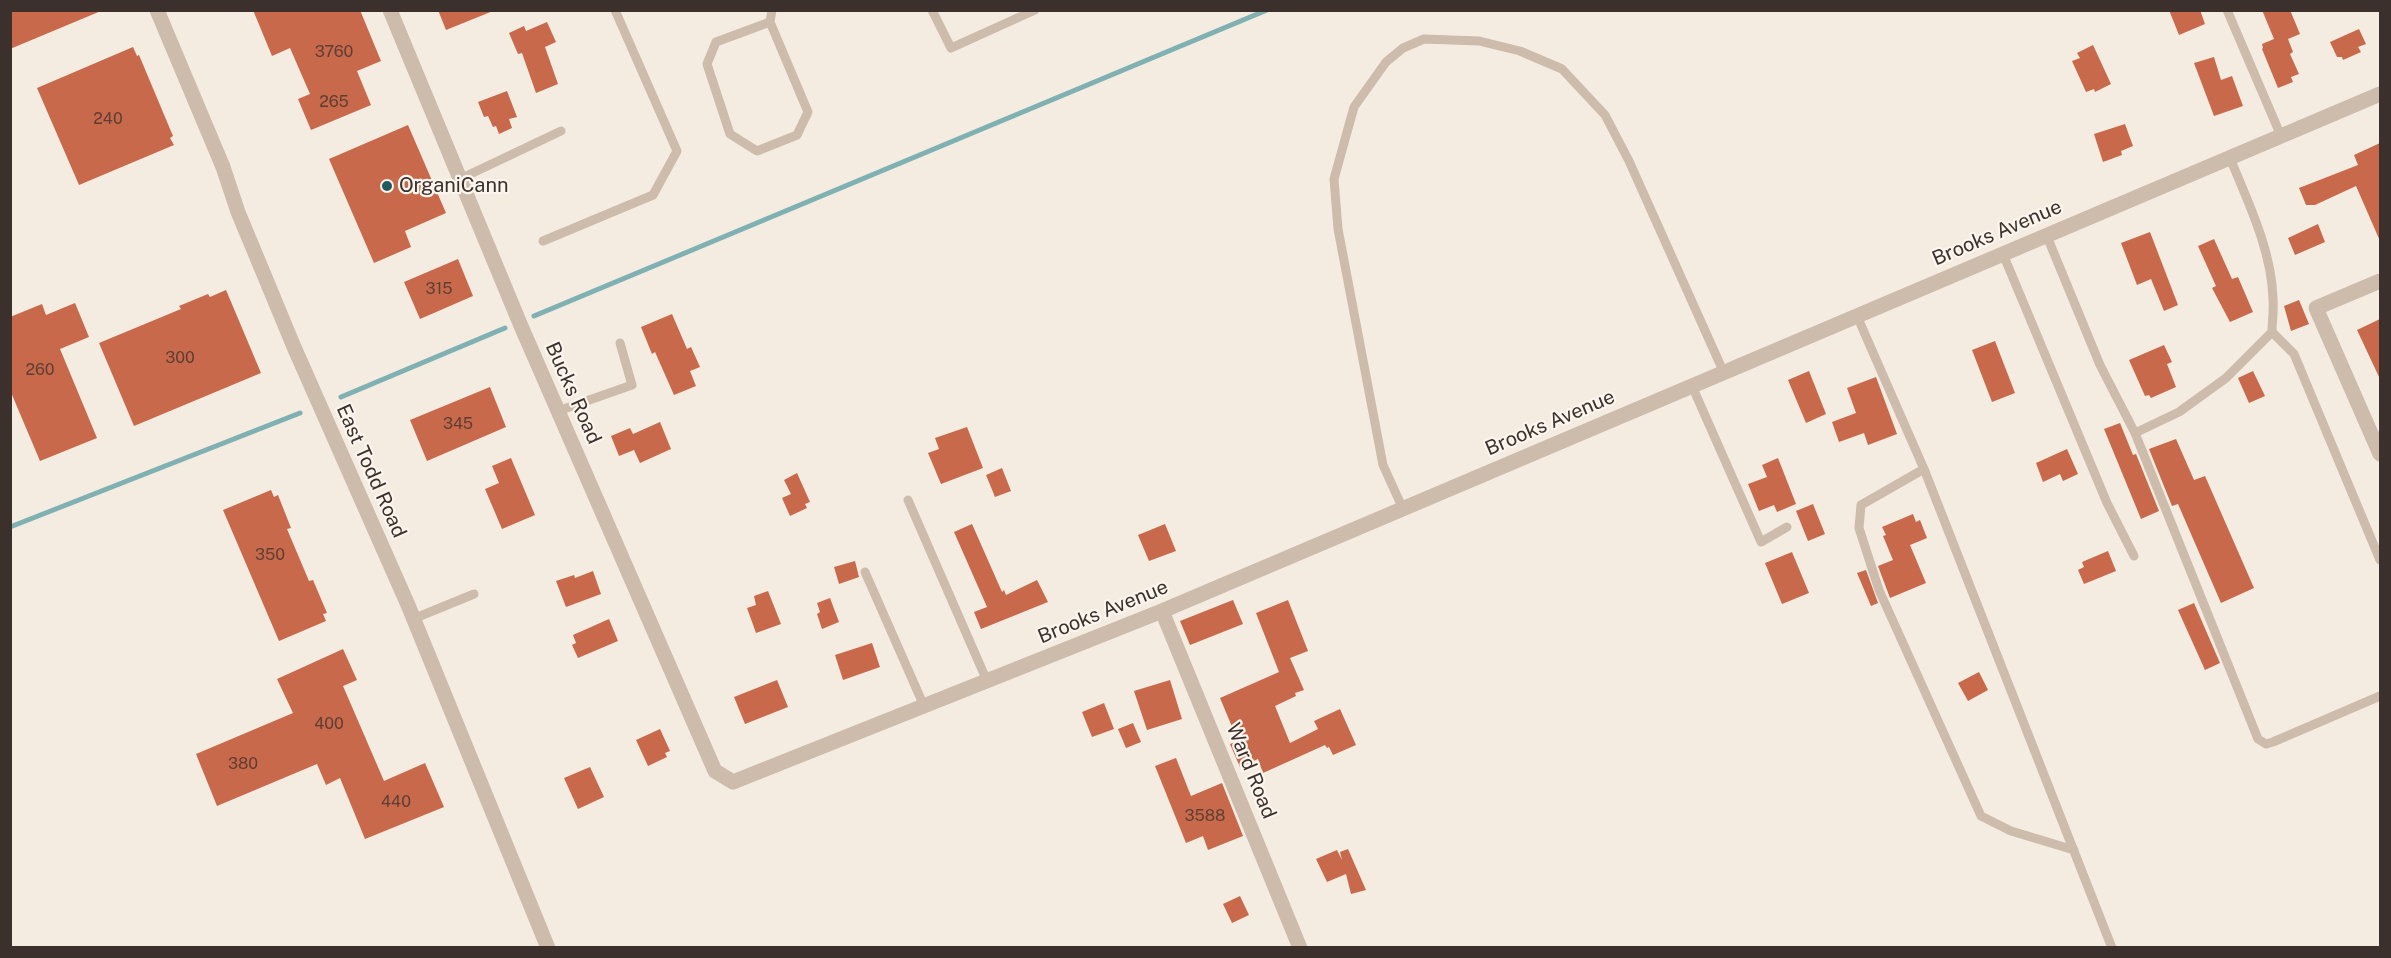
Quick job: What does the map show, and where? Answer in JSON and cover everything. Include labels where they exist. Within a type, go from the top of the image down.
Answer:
[{"type":"street","name":"East Todd Road","points":[[157,10],[223,167],[238,212],[294,347],[413,619],[548,948]]},
{"type":"street","name":"Bucks Road","points":[[390,10],[558,411],[715,771],[733,782]]},
{"type":"street","name":"Brooks Avenue","points":[[733,782],[1162,611],[2380,94]]},
{"type":"street","points":[[2380,281],[2316,308],[2380,454]]},
{"type":"street","name":"Ward Road","points":[[1162,611],[1300,948]]},
{"type":"lane","points":[[543,241],[653,195],[677,151],[615,10]]},
{"type":"lane","points":[[770,22],[716,42],[707,64],[730,134],[757,151],[797,135],[808,112],[770,22],[772,10]]},
{"type":"lane","points":[[932,10],[951,48],[1035,10]]},
{"type":"lane","points":[[2227,10],[2281,136]]},
{"type":"lane","points":[[1403,509],[1383,465],[1338,229],[1334,179],[1354,107],[1386,62],[1402,48],[1424,39],[1479,41],[1520,51],[1562,69],[1605,115],[1629,161],[1724,373]]},
{"type":"lane","points":[[460,178],[561,131]]},
{"type":"lane","points":[[2135,433],[2179,412],[2226,378],[2272,332],[2274,300],[2268,259],[2230,158]]},
{"type":"lane","points":[[2046,234],[2100,365],[2135,433],[2258,739],[2266,744],[2272,742],[2380,696]]},
{"type":"lane","points":[[2004,254],[2107,503],[2134,556]]},
{"type":"lane","points":[[1857,316],[1924,469],[2112,948]]},
{"type":"lane","points":[[2272,332],[2294,354],[2380,560]]},
{"type":"lane","points":[[558,411],[632,385],[620,343]]},
{"type":"lane","points":[[1692,386],[1761,542],[1787,527]]},
{"type":"lane","points":[[1924,469],[1861,505],[1859,528],[1879,590],[1981,816],[2011,831],[2074,850]]},
{"type":"lane","points":[[908,500],[987,681]]},
{"type":"lane","points":[[864,572],[924,706]]},
{"type":"lane","points":[[413,619],[474,594]]},
{"type":"building","points":[[10,10],[101,10],[101,11],[10,49]]},
{"type":"building","points":[[253,10],[360,10],[381,61],[357,71],[371,105],[311,130],[298,99],[310,94],[290,48],[272,56]]},
{"type":"building","points":[[438,10],[493,10],[493,11],[446,30]]},
{"type":"building","points":[[2169,10],[2200,10],[2205,24],[2179,35]]},
{"type":"building","points":[[2262,10],[2290,10],[2300,34],[2288,39],[2293,52],[2290,54],[2299,74],[2291,77],[2293,82],[2278,88],[2262,49],[2262,44],[2274,39]]},
{"type":"building","points":[[547,22],[556,42],[545,47],[558,84],[536,93],[522,53],[518,54],[509,33],[524,26],[526,31]]},
{"type":"building","points":[[2359,29],[2366,44],[2358,47],[2361,52],[2343,60],[2342,57],[2337,57],[2330,42]]},
{"type":"building","points":[[2093,45],[2111,84],[2095,92],[2094,89],[2086,92],[2072,61],[2080,58],[2077,53]]},
{"type":"building","points":[[133,47],[137,56],[139,55],[173,136],[170,138],[174,145],[79,185],[37,88]]},
{"type":"building","points":[[2214,57],[2221,80],[2232,76],[2243,106],[2214,116],[2194,63]]},
{"type":"building","points":[[507,91],[517,117],[509,119],[512,128],[499,134],[488,116],[484,117],[478,102]]},
{"type":"building","points":[[2125,124],[2133,146],[2121,151],[2122,155],[2103,162],[2094,134]]},
{"type":"building","name":"OrganiCann","points":[[408,125],[446,213],[405,231],[411,247],[374,263],[329,159]]},
{"type":"building","points":[[2380,143],[2380,241],[2356,186],[2315,205],[2306,205],[2299,188],[2358,165],[2354,155]]},
{"type":"building","points":[[2318,224],[2325,242],[2295,255],[2288,238]]},
{"type":"building","points":[[2150,232],[2178,305],[2164,311],[2151,279],[2137,285],[2121,243]]},
{"type":"building","points":[[2214,239],[2232,279],[2238,277],[2253,312],[2230,322],[2212,288],[2216,286],[2198,246]]},
{"type":"building","points":[[458,259],[473,296],[420,319],[404,282]]},
{"type":"building","points":[[226,290],[261,373],[134,426],[99,343],[181,309],[179,306],[208,294],[210,297]]},
{"type":"building","points":[[2299,300],[2309,324],[2291,331],[2284,306]]},
{"type":"building","points":[[75,303],[89,337],[60,349],[97,438],[40,461],[10,390],[10,317],[42,304],[46,315]]},
{"type":"building","points":[[672,314],[687,349],[691,347],[700,367],[690,371],[696,386],[674,395],[655,352],[652,354],[641,327]]},
{"type":"building","points":[[2380,319],[2380,379],[2357,330]]},
{"type":"building","points":[[1995,341],[2015,393],[1992,402],[1972,350]]},
{"type":"building","points":[[2164,345],[2172,362],[2167,364],[2176,387],[2151,398],[2149,395],[2145,396],[2129,360]]},
{"type":"building","points":[[1809,371],[1826,414],[1806,423],[1788,380]]},
{"type":"building","points":[[2253,371],[2265,396],[2249,403],[2238,378]]},
{"type":"building","points":[[1876,377],[1897,434],[1868,445],[1864,433],[1839,442],[1832,422],[1856,413],[1847,388]]},
{"type":"building","points":[[490,387],[506,427],[427,461],[410,420]]},
{"type":"building","points":[[660,422],[671,449],[640,463],[634,450],[619,456],[611,436],[630,428],[633,434]]},
{"type":"building","points":[[2120,423],[2133,455],[2136,454],[2159,511],[2141,519],[2104,429]]},
{"type":"building","points":[[967,427],[983,468],[941,484],[928,453],[939,449],[935,438]]},
{"type":"building","points":[[2176,439],[2194,480],[2205,476],[2254,588],[2221,603],[2178,504],[2172,506],[2149,449]]},
{"type":"building","points":[[2067,449],[2078,474],[2063,481],[2060,474],[2043,482],[2036,463]]},
{"type":"building","points":[[511,458],[535,515],[502,529],[485,489],[499,483],[492,466]]},
{"type":"building","points":[[1778,458],[1796,504],[1777,512],[1774,505],[1759,511],[1748,484],[1767,477],[1762,465]]},
{"type":"building","points":[[1002,468],[1011,491],[995,497],[986,475]]},
{"type":"building","points":[[797,473],[810,502],[805,504],[807,508],[790,516],[782,498],[791,494],[784,480]]},
{"type":"building","points":[[271,490],[274,497],[278,495],[291,528],[287,529],[309,581],[313,580],[327,613],[323,614],[326,621],[279,641],[223,510]]},
{"type":"building","points":[[1813,504],[1825,534],[1808,541],[1796,511]]},
{"type":"building","points":[[1913,514],[1916,522],[1920,520],[1927,538],[1910,545],[1926,583],[1890,598],[1878,566],[1893,560],[1883,536],[1886,535],[1882,527]]},
{"type":"building","points":[[972,524],[1002,592],[1004,590],[1006,595],[1037,580],[1048,602],[981,629],[974,612],[987,607],[954,532]]},
{"type":"building","points":[[1165,524],[1176,551],[1149,561],[1138,535]]},
{"type":"building","points":[[2108,551],[2116,571],[2084,584],[2078,570],[2084,567],[2082,562]]},
{"type":"building","points":[[1792,552],[1809,593],[1782,604],[1765,563]]},
{"type":"building","points":[[855,561],[859,577],[839,584],[834,567]]},
{"type":"building","points":[[1866,570],[1878,603],[1871,606],[1857,573]]},
{"type":"building","points":[[593,571],[601,594],[566,607],[556,581],[574,575],[575,578]]},
{"type":"building","points":[[768,591],[781,624],[756,633],[747,608],[756,605],[754,596]]},
{"type":"building","points":[[830,598],[839,622],[822,629],[817,614],[820,612],[817,603]]},
{"type":"building","points":[[1233,600],[1243,624],[1190,645],[1180,621]]},
{"type":"building","points":[[1288,600],[1308,651],[1290,658],[1304,690],[1275,706],[1290,743],[1318,729],[1314,721],[1340,709],[1356,745],[1333,755],[1329,747],[1325,745],[1263,773],[1258,759],[1240,767],[1230,744],[1238,741],[1220,698],[1279,672],[1256,613]]},
{"type":"building","points":[[2194,603],[2220,663],[2205,670],[2178,610]]},
{"type":"building","points":[[609,619],[618,641],[578,658],[572,645],[576,643],[573,635]]},
{"type":"building","points":[[872,643],[880,667],[843,680],[835,655]]},
{"type":"building","points":[[343,649],[357,680],[343,686],[384,781],[425,763],[444,807],[365,839],[340,778],[326,785],[317,764],[217,806],[196,754],[293,713],[277,679]]},
{"type":"building","points":[[1979,672],[1988,690],[1968,701],[1958,683]]},
{"type":"building","points":[[777,680],[788,707],[745,724],[734,697]]},
{"type":"building","points":[[1170,680],[1182,719],[1147,730],[1134,691]]},
{"type":"building","points":[[1104,703],[1114,729],[1092,737],[1082,712]]},
{"type":"building","points":[[1133,723],[1141,742],[1126,748],[1118,729]]},
{"type":"building","points":[[660,729],[670,751],[665,753],[667,757],[648,766],[636,740]]},
{"type":"building","points":[[1176,758],[1191,796],[1222,783],[1243,836],[1208,850],[1203,836],[1186,843],[1155,766]]},
{"type":"building","points":[[590,767],[604,797],[578,809],[564,778]]},
{"type":"building","points":[[1348,849],[1366,890],[1351,894],[1346,874],[1327,882],[1316,859],[1337,850],[1342,860],[1340,852]]},
{"type":"building","points":[[1240,896],[1249,915],[1232,923],[1223,904]]},
{"type":"waterway","points":[[534,316],[1267,10]]},
{"type":"waterway","points":[[341,397],[505,328]]},
{"type":"waterway","points":[[10,527],[300,413]]},
{"type":"place","name":"OrganiCann","points":[[387,186]]}]
